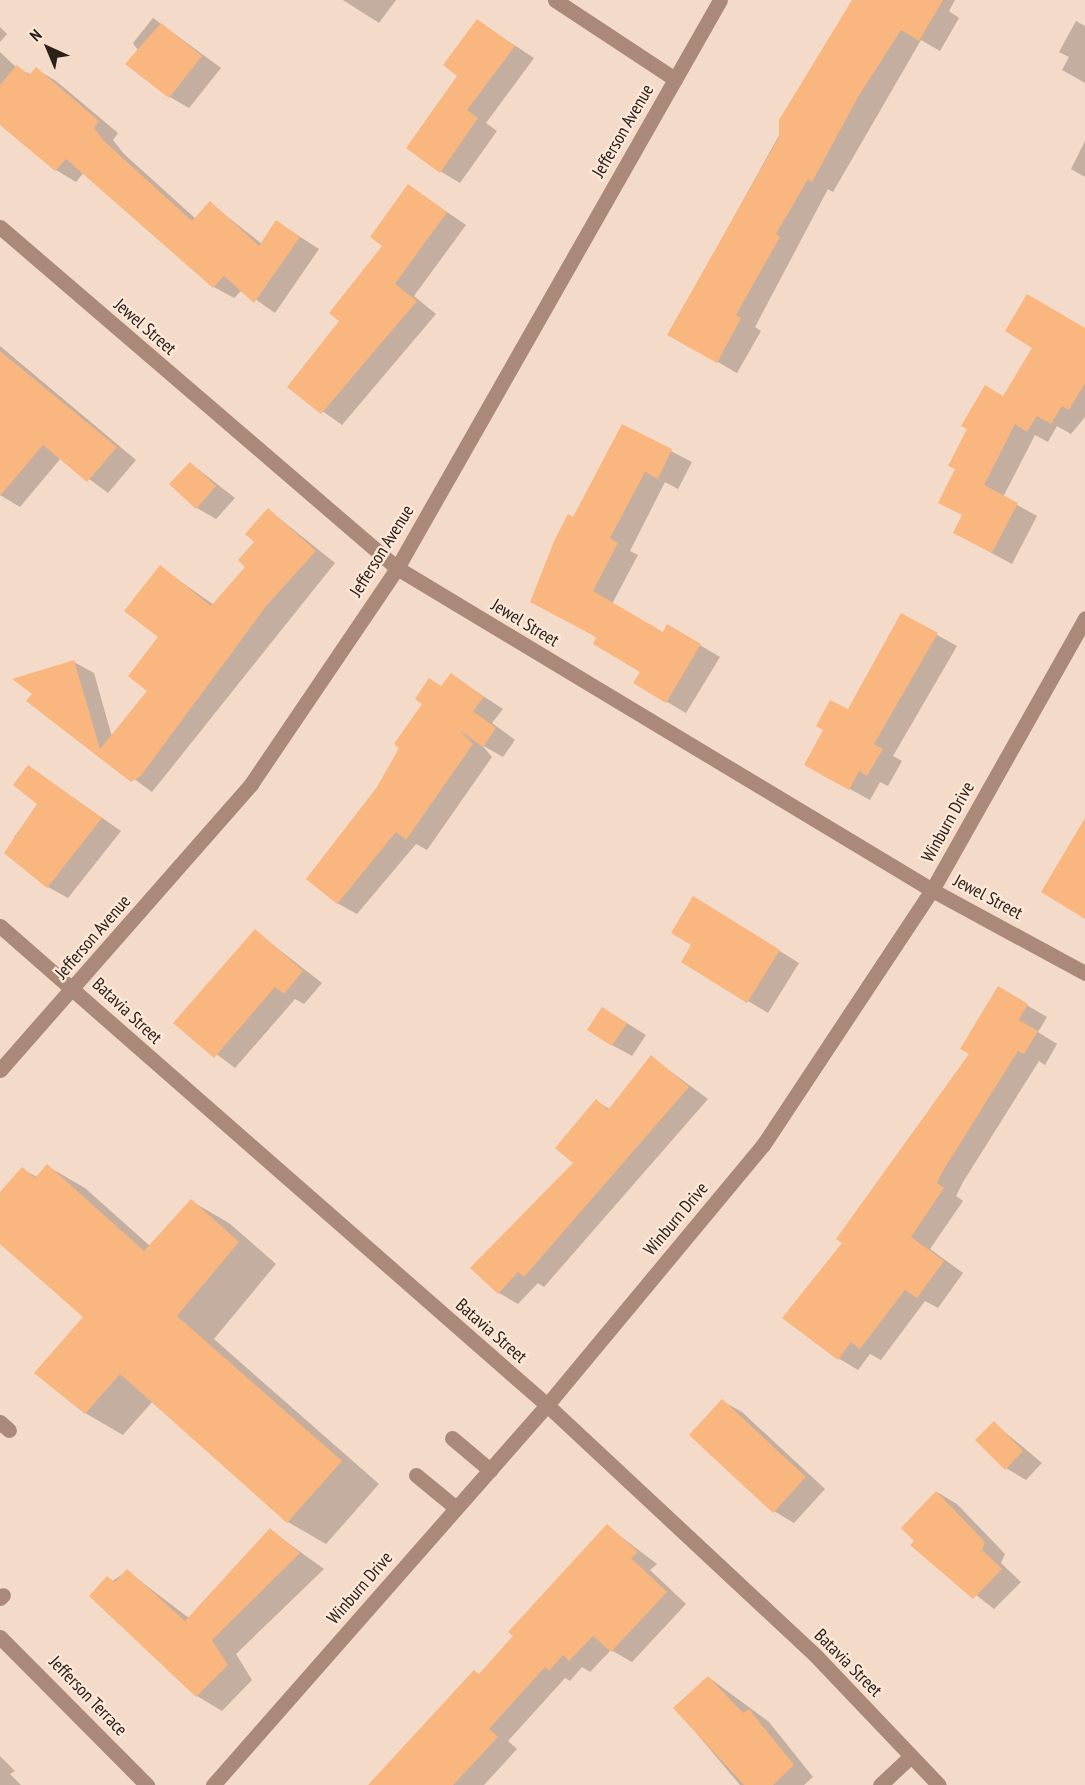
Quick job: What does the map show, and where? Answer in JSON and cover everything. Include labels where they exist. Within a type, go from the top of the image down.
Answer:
[{"type":"street","points":[[555,0],[675,79]]},
{"type":"street","name":"Jefferson Avenue","points":[[0,1070],[75,988],[250,784],[397,568],[720,0]]},
{"type":"street","name":"Jewel Street","points":[[0,228],[397,568],[932,890],[1085,973]]},
{"type":"street","name":"Winburn Drive","points":[[213,1785],[547,1405],[763,1145],[932,890],[1085,618]]},
{"type":"street","name":"Batavia Street","points":[[0,926],[75,988],[547,1405],[816,1656],[939,1785]]},
{"type":"street","points":[[452,1438],[490,1470]]},
{"type":"street","points":[[416,1475],[456,1508]]},
{"type":"street","name":"Jefferson Terrace","points":[[0,1637],[147,1785]]},
{"type":"street","points":[[880,1785],[911,1756]]},
{"type":"building","points":[[852,0],[943,0],[919,41],[901,30],[858,97],[812,182],[808,179],[776,234],[780,237],[736,315],[741,318],[717,363],[667,335],[779,137],[779,120]]},
{"type":"building","points":[[477,19],[515,46],[467,110],[478,118],[440,173],[406,148],[457,76],[443,65]]},
{"type":"building","points":[[161,23],[202,56],[169,98],[125,64]]},
{"type":"building","points":[[17,65],[29,75],[36,67],[99,121],[94,128],[104,141],[192,221],[210,201],[259,246],[276,220],[300,237],[254,303],[224,276],[213,288],[66,159],[55,171],[0,125],[0,85]]},
{"type":"building","points":[[408,184],[447,212],[395,284],[417,301],[321,414],[287,387],[339,321],[329,313],[382,246],[370,237]]},
{"type":"building","points":[[1027,294],[1085,328],[1085,383],[1069,410],[1062,406],[1051,424],[1037,416],[1027,432],[1015,424],[984,485],[1018,503],[992,553],[953,533],[962,515],[938,503],[955,469],[948,466],[967,429],[961,426],[985,385],[1003,396],[1032,348],[1005,331]]},
{"type":"building","points":[[0,351],[117,447],[87,482],[43,445],[0,496]]},
{"type":"building","points":[[622,424],[672,449],[658,479],[645,472],[610,538],[618,543],[593,591],[663,632],[667,624],[701,644],[666,703],[633,683],[640,672],[593,644],[596,637],[530,602],[555,539],[568,514],[573,517]]},
{"type":"building","points":[[190,462],[216,486],[196,509],[169,484]]},
{"type":"building","points":[[268,508],[316,551],[267,605],[140,777],[131,782],[26,701],[32,694],[12,679],[74,660],[100,749],[147,691],[128,676],[158,637],[124,611],[160,565],[211,606],[245,567],[238,560],[254,542],[245,534]]},
{"type":"building","points":[[901,613],[938,633],[874,744],[883,749],[867,776],[859,771],[849,790],[804,765],[823,730],[816,726],[830,700],[848,709]]},
{"type":"building","points":[[451,673],[484,697],[473,711],[496,728],[483,747],[459,730],[473,744],[406,840],[396,832],[337,904],[306,879],[377,787],[399,748],[394,744],[422,704],[415,699],[429,678],[441,686]]},
{"type":"building","points":[[28,765],[102,818],[47,888],[4,853],[37,804],[13,785]]},
{"type":"building","points":[[1085,818],[1085,919],[1041,892]]},
{"type":"building","points":[[693,896],[780,950],[747,1003],[681,962],[691,945],[671,933]]},
{"type":"building","points":[[255,929],[303,971],[284,994],[275,987],[214,1058],[173,1023]]},
{"type":"building","points":[[998,986],[1028,1004],[1019,1020],[1038,1031],[1024,1054],[1018,1051],[943,1171],[937,1183],[944,1188],[911,1237],[944,1261],[917,1298],[905,1290],[860,1349],[851,1342],[838,1360],[782,1318],[842,1243],[836,1239],[969,1054],[960,1049]]},
{"type":"building","points":[[602,1007],[627,1023],[612,1046],[587,1030]]},
{"type":"building","points":[[651,1055],[689,1087],[524,1277],[518,1272],[498,1294],[470,1268],[573,1163],[555,1148],[596,1099],[608,1110]]},
{"type":"building","points":[[47,1164],[144,1251],[191,1199],[239,1242],[177,1316],[342,1461],[287,1523],[120,1374],[85,1414],[34,1373],[83,1317],[0,1244],[0,1192],[22,1167],[35,1178]]},
{"type":"building","points":[[722,1399],[806,1477],[773,1513],[689,1435]]},
{"type":"building","points":[[994,1421],[1023,1451],[1005,1470],[975,1440]]},
{"type":"building","points":[[936,1491],[985,1542],[982,1550],[1002,1569],[973,1599],[910,1545],[914,1541],[901,1528]]},
{"type":"building","points":[[607,1524],[638,1552],[631,1558],[667,1592],[611,1652],[593,1636],[569,1661],[563,1655],[549,1671],[545,1667],[489,1729],[498,1737],[453,1785],[368,1785],[474,1670],[479,1674],[513,1636],[508,1632]]},
{"type":"building","points":[[270,1528],[300,1553],[212,1640],[228,1665],[196,1697],[89,1596],[107,1576],[115,1582],[127,1569],[185,1621]]},
{"type":"building","points":[[708,1676],[743,1713],[749,1709],[794,1765],[773,1785],[744,1785],[673,1708]]}]
